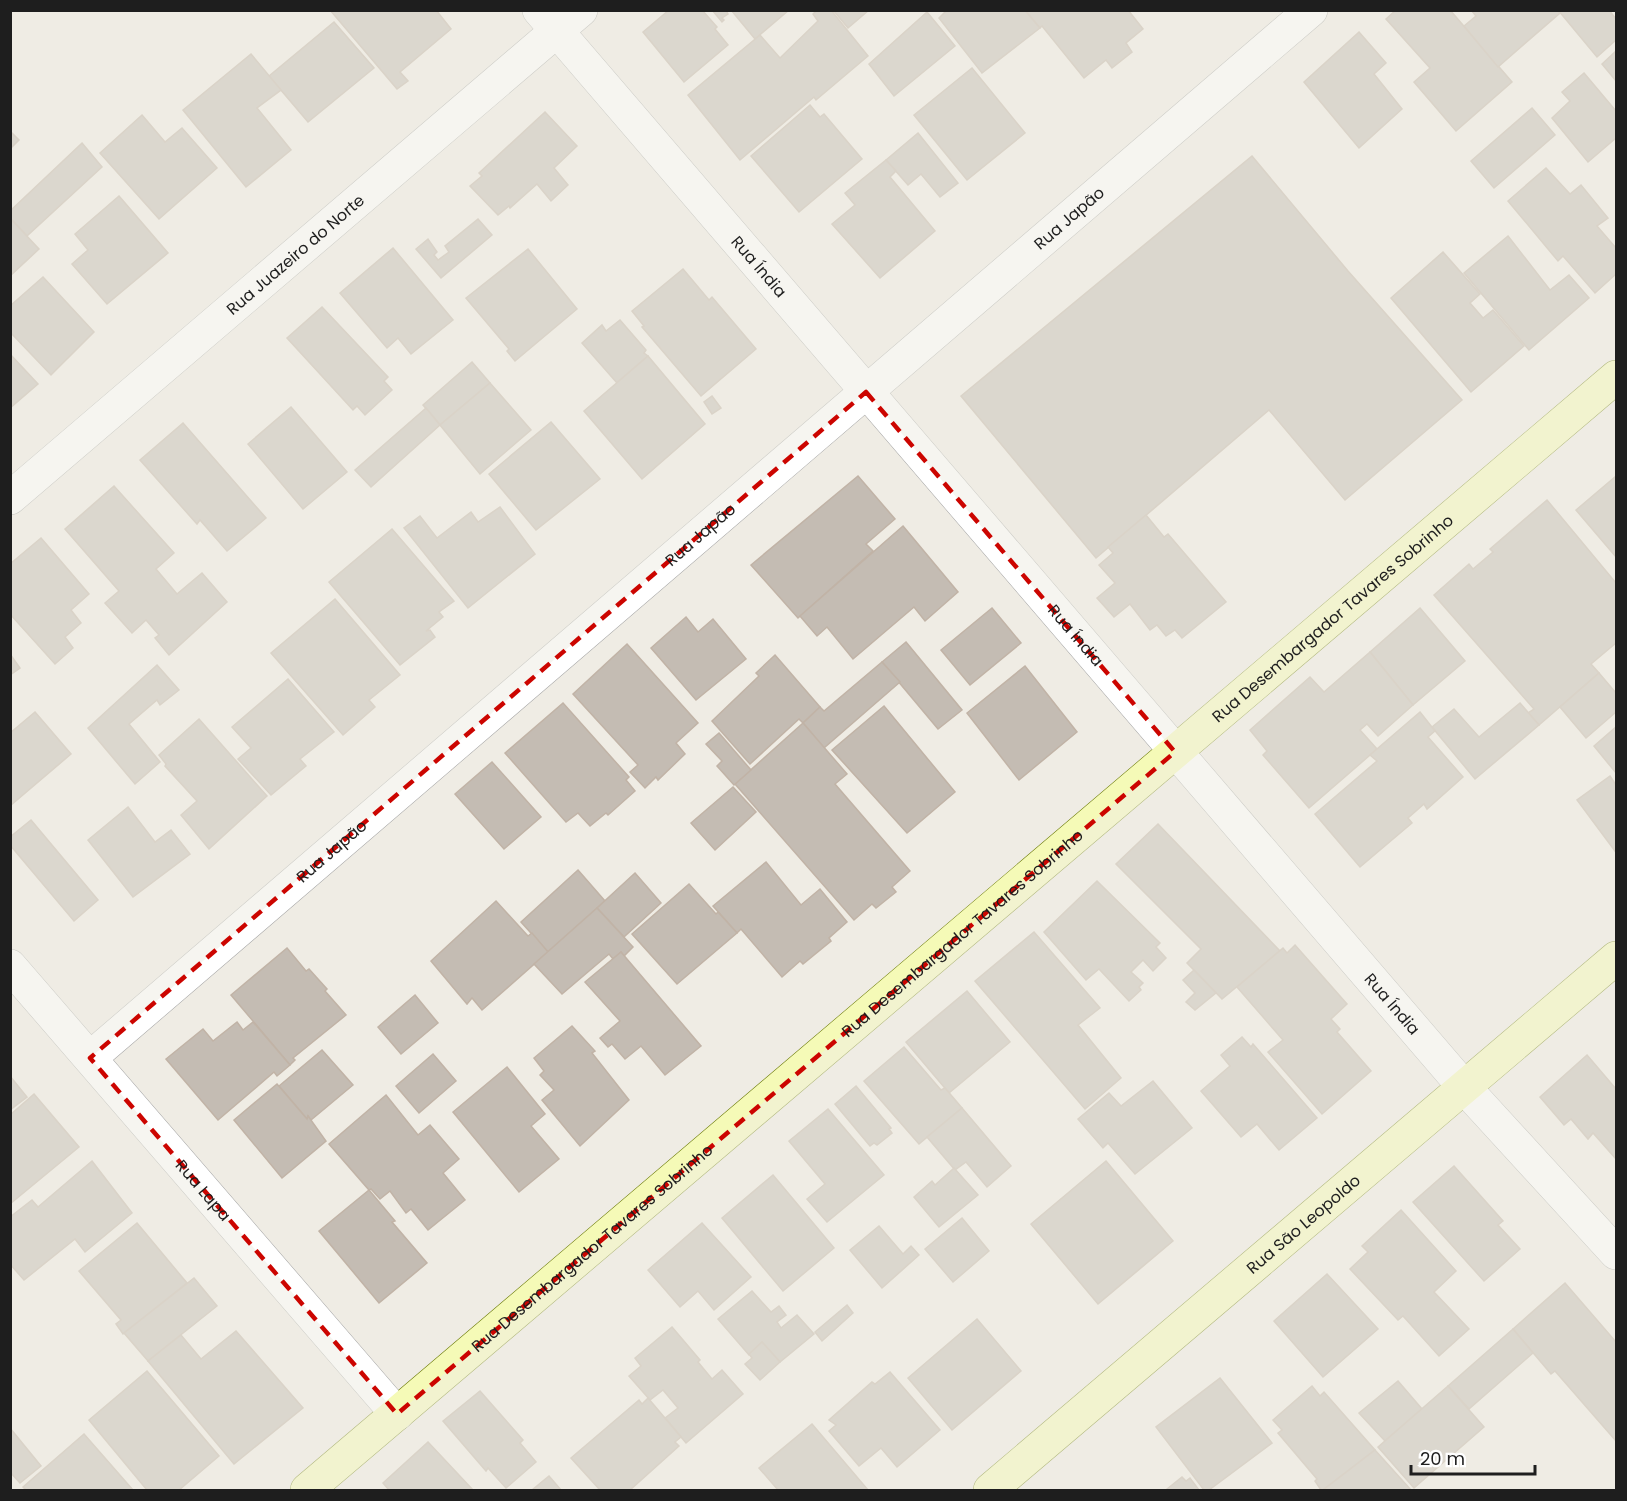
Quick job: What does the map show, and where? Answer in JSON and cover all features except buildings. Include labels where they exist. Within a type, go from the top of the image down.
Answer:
[{"type":"street","name":"Rua Juazeiro do Norte","points":[[10,498],[548,21],[581,10]]},
{"type":"street","name":"Rua Japão","points":[[90,1059],[1311,10]]},
{"type":"street","name":"Rua Índia","points":[[548,21],[1464,1087],[1617,1253]]},
{"type":"street","name":"Rua Desembargador Tavares Sobrinho","points":[[307,1491],[1617,377]]},
{"type":"street","name":"Rua São Leopoldo","points":[[990,1491],[1617,958]]},
{"type":"street","name":"Rua Lapa","points":[[10,966],[397,1414]]},
{"type":"highlighted area","points":[[866,392],[1175,752],[397,1414],[90,1058]]}]
